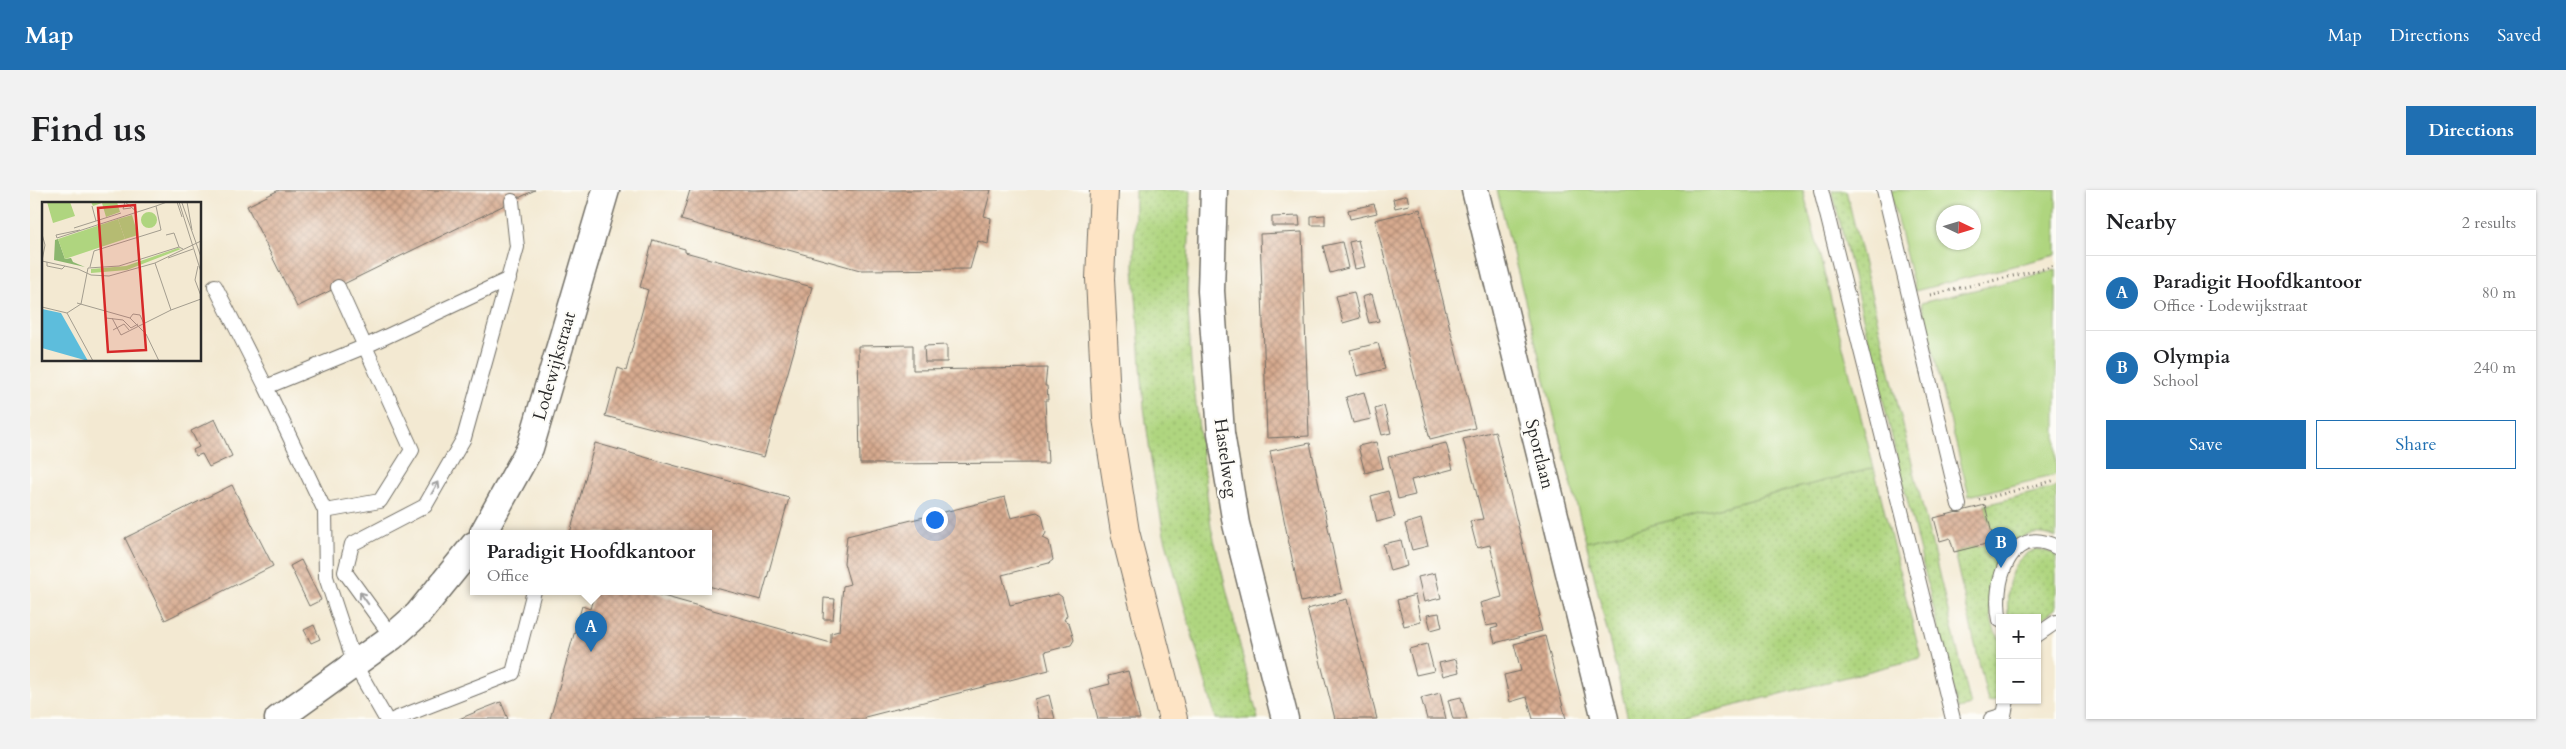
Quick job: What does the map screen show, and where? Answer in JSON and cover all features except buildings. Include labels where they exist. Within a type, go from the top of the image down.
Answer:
[{"type":"street","name":"Lodewijkstraat","points":[[485,530],[530,448],[606,190]]},
{"type":"street","points":[[1104,190],[1100,279],[1107,418],[1125,532],[1173,719]]},
{"type":"street","name":"Hastelweg","points":[[1214,190],[1211,290],[1221,433],[1236,524],[1285,719]]},
{"type":"street","name":"Sportlaan","points":[[1475,190],[1605,719]]},
{"type":"street","name":"Lodewijkstraat","points":[[278,719],[392,637],[418,614],[470,551]]},
{"type":"lane","points":[[1821,190],[1953,719]]},
{"type":"lane","points":[[1884,190],[1959,505]]},
{"type":"lane","points":[[392,637],[346,572],[352,544],[425,506],[464,438],[517,247],[512,201]]},
{"type":"lane","points":[[266,387],[366,346],[509,278]]},
{"type":"lane","points":[[215,286],[325,511],[326,577],[355,665],[386,719]]},
{"type":"lane","points":[[325,511],[380,501],[412,450],[338,287]]},
{"type":"lane","points":[[2000,614],[1998,593],[2002,568],[2016,548],[2032,542],[2056,547]]},
{"type":"lane","points":[[395,719],[513,673],[533,595]]},
{"type":"lane","points":[[2041,632],[2056,622]]},
{"type":"lane","points":[[2001,718],[2005,704]]},
{"type":"path","points":[[1910,300],[2056,266]]},
{"type":"path","points":[[1959,505],[2056,480]]},
{"type":"green space","points":[[1135,190],[1191,190],[1187,290],[1191,363],[1211,527],[1258,719],[1216,719],[1164,535],[1144,407],[1134,268]]},
{"type":"green space","points":[[1497,190],[1803,190],[1874,468],[1586,542]]},
{"type":"green space","points":[[1832,190],[1846,190],[1971,706],[1958,709]]},
{"type":"green space","points":[[2056,190],[2056,255],[1915,291],[1890,191]]},
{"type":"green space","points":[[2056,270],[2056,475],[1969,496],[1921,303]]},
{"type":"green space","points":[[1874,468],[1921,658],[1683,719],[1628,719],[1586,542]]},
{"type":"green space","points":[[2056,487],[2056,538],[2040,534],[2031,534],[2023,537],[2004,553],[1998,564],[1991,591],[1990,605],[1991,618],[1996,633],[1996,700],[1988,702],[1954,552],[1994,542],[1985,505]]},
{"type":"green space","points":[[2038,549],[2056,554],[2056,608],[2041,620],[2041,614],[2008,614],[2011,576],[2014,567],[2027,553]]},
{"type":"place","name":"Olympia","points":[[2001,568]]},
{"type":"place","name":"Paradigit Hoofdkantoor","points":[[591,652]]}]
